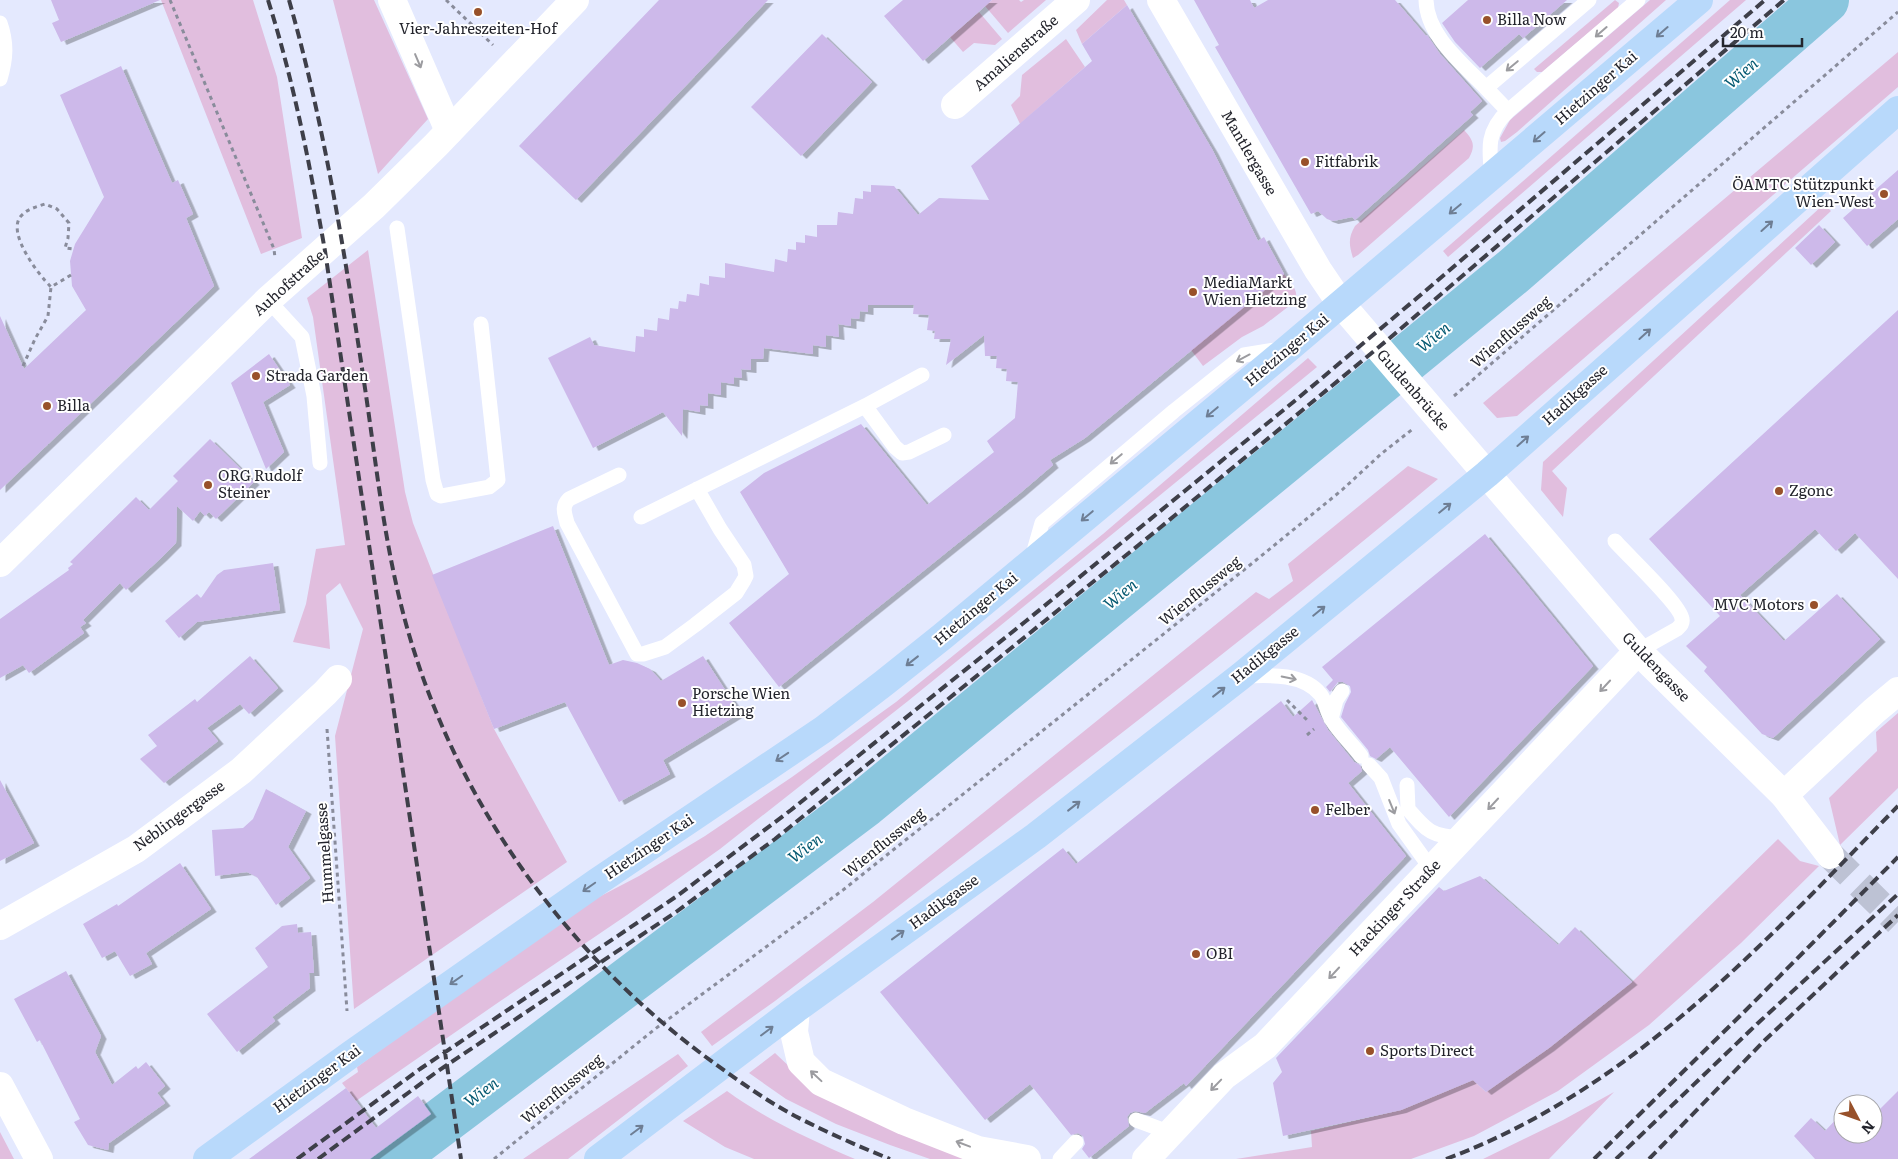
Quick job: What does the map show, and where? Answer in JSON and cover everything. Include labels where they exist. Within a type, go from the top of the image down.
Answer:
[{"type":"main road","name":"Hietzinger Kai","points":[[207,1159],[350,1055],[589,888],[824,729],[943,636],[1031,563],[1492,177],[1699,0]]},
{"type":"main road","name":"Hadikgasse","points":[[598,1159],[796,1009],[1036,836],[1241,676],[1487,474],[1898,110]]},
{"type":"street","points":[[392,0],[449,131]]},
{"type":"street","name":"Auhofstraße","points":[[2,556],[274,295],[374,206],[575,0]]},
{"type":"street","name":"Amalienstraße","points":[[955,105],[1076,0]]},
{"type":"street","name":"Mantlergasse","points":[[1161,0],[1318,270],[1340,304]]},
{"type":"street","name":"Guldenbrücke","points":[[1340,304],[1487,474]]},
{"type":"street","name":"Guldengasse","points":[[1487,474],[1638,651],[1784,795],[1830,856]]},
{"type":"street","name":"Hackinger Straße","points":[[1146,1159],[1224,1076],[1265,1046],[1638,651]]},
{"type":"street","name":"Neblingergasse","points":[[0,926],[136,849],[240,771],[331,686]]},
{"type":"street","points":[[1784,795],[1898,691]]},
{"type":"street","points":[[796,1009],[794,1032],[801,1062],[821,1082],[904,1121],[978,1150],[1027,1159]]},
{"type":"street","points":[[0,1086],[39,1159]]},
{"type":"lane","points":[[1426,0],[1426,10],[1433,28],[1446,46],[1508,112]]},
{"type":"lane","points":[[1486,88],[1545,29],[1589,0]]},
{"type":"lane","points":[[1492,177],[1489,149],[1490,138],[1495,126],[1508,112],[1634,1]]},
{"type":"lane","points":[[0,23],[6,46],[0,79]]},
{"type":"lane","points":[[397,228],[433,480],[437,494],[441,496],[489,487],[498,480],[481,324]]},
{"type":"lane","points":[[274,295],[302,337],[314,396],[320,463]]},
{"type":"lane","points":[[641,517],[865,406],[922,375]]},
{"type":"lane","points":[[865,406],[902,453],[909,452],[944,435]]},
{"type":"lane","points":[[619,475],[568,500],[563,510],[567,523],[637,654],[665,647],[696,625],[736,593],[746,576],[744,565],[696,489]]},
{"type":"lane","points":[[1615,541],[1672,600],[1682,618],[1682,624],[1677,629],[1638,651]]},
{"type":"lane","points":[[1241,676],[1268,675],[1285,677],[1310,685],[1321,695],[1331,719],[1381,778],[1399,788],[1413,783],[1408,810],[1425,828],[1441,836],[1462,838]]},
{"type":"lane","points":[[1331,719],[1336,700],[1342,691]]},
{"type":"lane","points":[[1381,778],[1399,824],[1432,870]]},
{"type":"lane","points":[[1136,1120],[1171,1132]]},
{"type":"lane","points":[[1060,1159],[1076,1142]]},
{"type":"path","points":[[170,0],[274,249],[274,295]]},
{"type":"path","points":[[446,0],[493,45]]},
{"type":"path","name":"Wienflussweg","points":[[1452,398],[1898,12]]},
{"type":"path","points":[[51,287],[42,278],[22,247],[17,230],[19,218],[30,208],[44,204],[57,209],[69,223],[65,248],[74,249]]},
{"type":"path","points":[[51,287],[71,275]]},
{"type":"path","points":[[23,366],[48,316],[51,287]]},
{"type":"path","name":"Wienflussweg","points":[[494,1159],[655,1029],[843,890],[1255,561],[1416,426]]},
{"type":"path","name":"Hummelgasse","points":[[331,686],[347,1011]]},
{"type":"path","points":[[1285,698],[1315,728],[1307,735]]},
{"type":"shaded area","points":[[161,0],[253,0],[277,77],[302,238],[261,254]]},
{"type":"shaded area","points":[[333,0],[374,0],[428,119],[378,174]]},
{"type":"shaded area","points":[[992,0],[1019,0],[1021,2],[1024,0],[1046,0],[1008,33],[985,6]]},
{"type":"shaded area","points":[[1107,0],[1124,0],[1127,5],[1082,44],[1076,30]]},
{"type":"shaded area","points":[[1615,0],[1619,3],[1618,8],[1542,72],[1537,72],[1534,69]]},
{"type":"shaded area","points":[[1650,0],[1666,0],[1517,132],[1501,142],[1500,138],[1510,120]]},
{"type":"shaded area","points":[[1730,0],[1746,0],[1448,257],[1443,251]]},
{"type":"shaded area","points":[[979,12],[1002,39],[995,45],[974,43],[963,52],[950,37]]},
{"type":"shaded area","points":[[1066,39],[1085,67],[1020,124],[1011,105],[1020,96],[1022,75]]},
{"type":"shaded area","points":[[1898,52],[1898,87],[1517,416],[1497,418],[1483,403]]},
{"type":"shaded area","points":[[1464,130],[1470,137],[1473,146],[1469,158],[1353,258],[1350,242],[1355,226]]},
{"type":"shaded area","points":[[1824,204],[1831,211],[1552,471],[1567,488],[1563,517],[1541,490],[1543,462]]},
{"type":"shaded area","points":[[368,250],[405,492],[413,523],[494,729],[567,862],[354,1009],[335,736],[363,629],[340,583],[326,595],[330,649],[293,642],[306,604],[316,549],[345,545],[313,317],[307,298]]},
{"type":"shaded area","points":[[1284,274],[1296,292],[1293,303],[1263,326],[1242,337],[1203,366],[1191,350]]},
{"type":"shaded area","points":[[1308,358],[1317,367],[908,701],[720,849],[356,1101],[342,1083],[358,1072],[357,1067],[576,909],[639,876],[705,836],[792,777],[896,702],[1103,534]]},
{"type":"shaded area","points":[[1408,466],[1438,479],[1287,603],[1133,724],[775,1001],[712,1046],[701,1032],[873,902],[1256,592],[1269,599],[1293,581],[1288,564]]},
{"type":"shaded area","points":[[1898,713],[1898,788],[1840,845],[1829,798],[1877,751],[1876,732]]},
{"type":"shaded area","points":[[1778,839],[1800,861],[1819,866],[1741,943],[1649,1025],[1558,1091],[1474,1136],[1411,1159],[1236,1159],[1312,1147],[1311,1131],[1401,1110],[1473,1080],[1486,1092],[1549,1048],[1632,982]]},
{"type":"shaded area","points":[[775,1053],[814,1090],[984,1159],[930,1159],[836,1124],[786,1099],[749,1073]]},
{"type":"shaded area","points":[[678,1054],[688,1066],[568,1159],[523,1159]]},
{"type":"shaded area","points":[[727,1091],[773,1120],[855,1159],[754,1159],[725,1147],[683,1121]]},
{"type":"shaded area","points":[[1614,1092],[1549,1159],[1483,1159],[1563,1120]]},
{"type":"shaded area","points":[[0,1132],[14,1159],[0,1159]]},
{"type":"building","points":[[51,0],[160,0],[61,42],[52,23],[59,20]]},
{"type":"building","points":[[659,0],[768,0],[576,200],[519,146]]},
{"type":"building","points":[[903,0],[992,0],[923,61],[884,16]]},
{"type":"building","points":[[1194,0],[1250,0],[1254,8],[1268,0],[1395,0],[1482,101],[1470,112],[1473,115],[1355,220],[1352,217],[1333,221],[1327,219],[1318,211],[1311,214],[1215,47],[1219,45]]},
{"type":"building","points":[[1468,0],[1567,0],[1523,38],[1519,34],[1480,68],[1455,42],[1442,23]]},
{"type":"building","points":[[1127,5],[1213,151],[1258,241],[1264,237],[1284,274],[1085,438],[1050,460],[1053,465],[1019,494],[779,687],[729,623],[789,574],[740,492],[764,473],[861,424],[927,505],[994,452],[987,441],[1015,418],[1018,382],[1006,381],[1007,369],[996,368],[997,356],[985,356],[984,335],[946,365],[951,339],[934,339],[935,331],[927,330],[929,315],[913,314],[914,305],[868,305],[868,312],[860,311],[859,319],[851,318],[851,326],[838,324],[839,337],[826,335],[826,347],[813,345],[813,354],[764,348],[763,359],[751,359],[751,370],[741,369],[742,378],[734,377],[734,384],[721,382],[721,395],[708,393],[708,406],[700,405],[700,412],[683,409],[682,436],[663,412],[593,448],[548,358],[590,337],[594,345],[635,352],[636,336],[644,337],[644,329],[657,331],[658,318],[669,320],[670,308],[678,309],[679,301],[686,302],[687,294],[699,296],[700,283],[709,285],[709,276],[725,278],[725,263],[774,272],[775,259],[787,262],[788,249],[796,250],[796,242],[805,243],[805,235],[817,237],[817,225],[837,225],[838,212],[853,214],[855,198],[863,199],[863,191],[871,192],[871,185],[894,186],[918,215],[939,198],[989,200],[971,166],[1092,61],[1082,44]]},
{"type":"building","points":[[822,34],[872,82],[801,156],[751,107]]},
{"type":"building","points":[[121,66],[172,183],[178,180],[193,214],[186,218],[214,286],[0,490],[0,316],[24,369],[86,310],[72,286],[70,261],[75,244],[104,197],[60,95]]},
{"type":"building","name":"ÖAMTC Stützpunkt Wien-West","points":[[1898,170],[1898,219],[1867,246],[1843,218]]},
{"type":"building","points":[[1819,225],[1835,242],[1811,265],[1795,248]]},
{"type":"building","name":"Zgonc","points":[[1898,310],[1898,579],[1855,533],[1836,551],[1815,529],[1740,595],[1784,641],[1837,594],[1880,639],[1773,738],[1762,734],[1704,671],[1707,667],[1686,646],[1720,616],[1649,539]]},
{"type":"building","points":[[269,354],[290,385],[263,402],[284,452],[266,469],[231,383]]},
{"type":"building","points":[[210,439],[254,482],[216,519],[209,512],[205,516],[200,511],[193,521],[177,506],[176,543],[126,590],[120,583],[83,620],[86,623],[80,627],[84,633],[29,673],[23,665],[0,678],[0,619],[69,570],[68,568],[73,564],[70,562],[136,497],[149,510],[178,481],[173,476]]},
{"type":"building","points":[[553,526],[609,665],[623,660],[637,663],[650,669],[661,681],[703,656],[740,713],[663,760],[670,774],[619,802],[565,702],[494,729],[432,575]]},
{"type":"building","points":[[1485,534],[1593,666],[1449,817],[1390,747],[1376,759],[1370,756],[1368,750],[1341,717],[1351,692],[1350,686],[1343,682],[1338,682],[1330,692],[1326,687],[1333,680],[1322,667]]},
{"type":"building","points":[[273,563],[280,610],[197,622],[179,638],[165,621],[197,594],[201,598],[217,575],[224,570]]},
{"type":"building","points":[[250,656],[278,688],[249,714],[240,704],[207,728],[218,741],[164,783],[140,759],[157,746],[148,735],[195,699],[197,702]]},
{"type":"building","name":"OBI","points":[[1312,700],[1328,730],[1354,762],[1360,765],[1362,771],[1348,783],[1406,856],[1186,1086],[1184,1083],[1145,1113],[1135,1111],[1130,1113],[1127,1117],[1129,1126],[1089,1158],[1082,1149],[1085,1144],[1083,1136],[1078,1133],[1071,1135],[1030,1084],[985,1120],[880,992],[1063,848],[1076,864],[1281,701],[1293,717]]},
{"type":"building","points":[[0,780],[34,843],[0,861]]},
{"type":"building","points":[[266,789],[306,811],[288,847],[310,878],[276,905],[257,877],[247,872],[215,876],[212,830],[243,828],[253,819]]},
{"type":"building","points":[[180,863],[211,909],[146,953],[152,964],[130,976],[115,951],[102,958],[83,924],[117,904],[118,906]]},
{"type":"building","points":[[1480,876],[1558,945],[1575,927],[1632,982],[1549,1048],[1486,1092],[1473,1080],[1401,1110],[1283,1136],[1273,1083],[1282,1072],[1276,1058],[1439,887],[1444,891]]},
{"type":"building","points":[[297,924],[298,933],[311,932],[314,973],[309,973],[310,988],[272,1017],[275,1021],[237,1052],[207,1014],[268,967],[255,948],[282,926]]},
{"type":"building","points":[[66,971],[101,1036],[95,1052],[112,1085],[136,1066],[138,1069],[146,1062],[165,1086],[157,1093],[165,1103],[109,1143],[108,1150],[88,1145],[74,1122],[80,1119],[40,1040],[37,1042],[14,999]]},
{"type":"building","points":[[346,1088],[376,1128],[418,1096],[431,1114],[370,1159],[249,1159]]},
{"type":"building","points":[[1898,1091],[1898,1159],[1815,1159],[1794,1136],[1811,1118],[1825,1131],[1833,1123],[1833,1144],[1883,1144],[1883,1106]]},
{"type":"waterway","name":"Wien","points":[[392,1159],[865,803],[1515,270],[1825,0]]},
{"type":"tunnel","points":[[1830,855],[1898,922]]},
{"type":"railway","points":[[268,0],[301,124],[325,251],[461,1159]]},
{"type":"railway","points":[[289,0],[313,93],[332,186],[356,328],[382,509],[397,588],[416,659],[442,727],[474,792],[512,854],[555,913],[603,967],[656,1017],[714,1063],[774,1104],[818,1128],[890,1159]]},
{"type":"railway","points":[[297,1159],[420,1069],[677,896],[791,810],[1297,399],[1765,0]]},
{"type":"railway","points":[[318,1159],[438,1071],[676,912],[775,839],[1156,531],[1391,337],[1784,0]]},
{"type":"railway","points":[[1446,1159],[1513,1130],[1576,1094],[1635,1053],[1691,1008],[1744,960],[1898,806]]},
{"type":"railway","points":[[1594,1159],[1898,857]]},
{"type":"railway","points":[[1616,1159],[1757,1024],[1898,894]]},
{"type":"railway","points":[[1649,1159],[1765,1040],[1898,915]]},
{"type":"place","name":"Vier-Jahreszeiten-Hof","points":[[478,12]]},
{"type":"place","name":"Billa Now","points":[[1487,20]]},
{"type":"place","name":"Fitfabrik","points":[[1305,162]]},
{"type":"place","name":"ÖAMTC Stützpunkt Wien-West","points":[[1884,194]]},
{"type":"place","name":"MediaMarkt Wien Hietzing","points":[[1193,292]]},
{"type":"place","name":"Strada Garden","points":[[256,376]]},
{"type":"place","name":"Billa","points":[[47,406]]},
{"type":"place","name":"ORG Rudolf Steiner","points":[[208,485]]},
{"type":"place","name":"Zgonc","points":[[1779,491]]},
{"type":"place","name":"MVC Motors","points":[[1814,605]]},
{"type":"place","name":"Porsche Wien Hietzing","points":[[682,703]]},
{"type":"place","name":"Felber","points":[[1315,810]]},
{"type":"place","name":"OBI","points":[[1196,954]]},
{"type":"place","name":"Sports Direct","points":[[1370,1051]]}]
